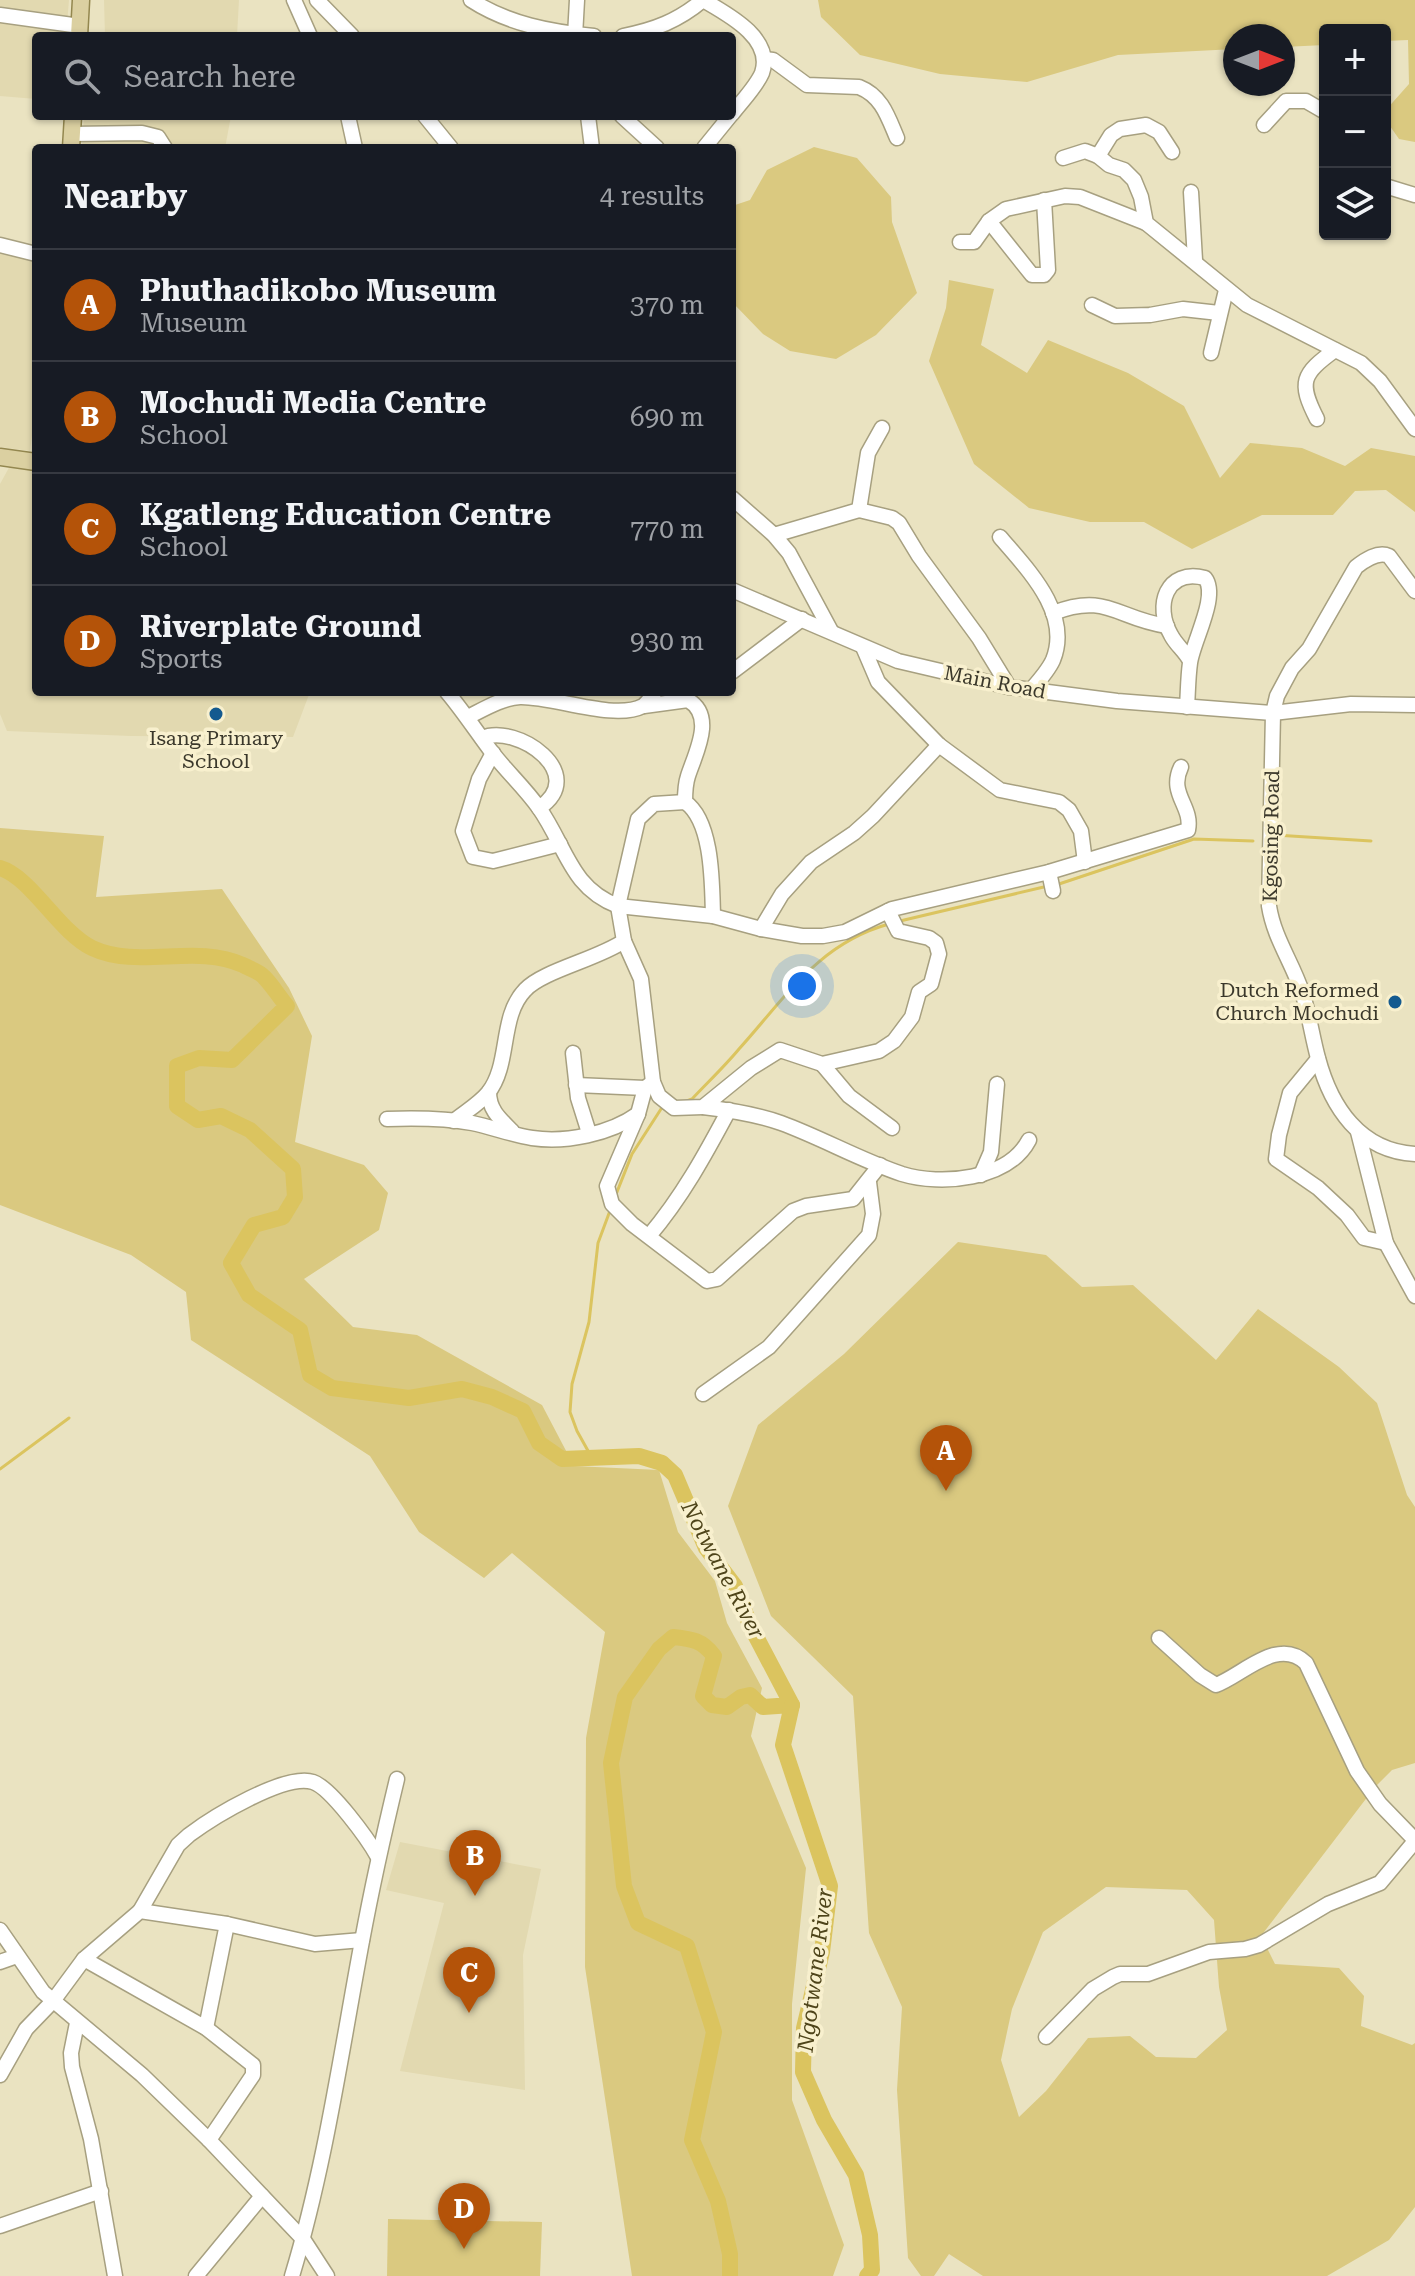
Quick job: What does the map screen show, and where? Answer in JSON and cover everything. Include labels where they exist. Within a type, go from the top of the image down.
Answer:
[{"type":"main road","points":[[80,31],[81,0]]},
{"type":"main road","points":[[72,141],[73,120]]},
{"type":"main road","points":[[0,457],[32,461]]},
{"type":"street","points":[[294,0],[308,32]]},
{"type":"street","points":[[317,0],[348,32]]},
{"type":"street","points":[[471,0],[500,17],[562,32]]},
{"type":"street","points":[[575,32],[577,0]]},
{"type":"street","points":[[641,32],[685,15],[703,0],[743,25],[761,47],[764,59],[761,73],[736,108]]},
{"type":"street","points":[[0,15],[80,31]]},
{"type":"street","points":[[764,59],[773,60],[807,85],[867,90],[879,100],[897,138]]},
{"type":"street","points":[[1264,125],[1286,101],[1306,101],[1319,109]]},
{"type":"street","points":[[349,120],[354,144]]},
{"type":"street","points":[[428,120],[448,144]]},
{"type":"street","points":[[588,120],[592,144]]},
{"type":"street","points":[[626,120],[653,144]]},
{"type":"street","points":[[707,144],[727,120]]},
{"type":"street","points":[[1098,156],[1111,135],[1120,129],[1146,125],[1159,132],[1172,152]]},
{"type":"street","points":[[72,141],[142,133],[158,137],[162,144]]},
{"type":"street","points":[[1063,158],[1085,151],[1124,170],[1134,180],[1146,223]]},
{"type":"street","points":[[1391,188],[1415,195]]},
{"type":"street","points":[[1191,192],[1195,260]]},
{"type":"street","points":[[960,242],[974,242],[989,221],[1006,209],[1065,196],[1080,197],[1146,223],[1247,305],[1361,363],[1380,381],[1415,429]]},
{"type":"street","points":[[989,221],[1032,275],[1044,275],[1048,270],[1044,200]]},
{"type":"street","points":[[0,245],[32,253]]},
{"type":"street","points":[[1211,353],[1226,290]]},
{"type":"street","points":[[1092,305],[1115,316],[1150,315],[1183,309],[1219,313]]},
{"type":"street","points":[[1317,419],[1306,399],[1305,381],[1315,364],[1335,350]]},
{"type":"street","points":[[859,510],[868,453],[882,428]]},
{"type":"street","points":[[736,502],[774,535],[789,553],[832,631]]},
{"type":"street","points":[[774,535],[859,510],[892,518],[899,523],[919,556],[979,638],[1009,687]]},
{"type":"street","points":[[1000,537],[1037,584],[1053,613],[1056,644],[1053,660],[1030,691]]},
{"type":"street","points":[[1273,713],[1277,696],[1292,668],[1309,649],[1356,567],[1386,554],[1393,559],[1415,591]]},
{"type":"street","points":[[1187,707],[1190,661],[1209,594],[1209,582],[1205,578],[1189,577],[1166,589],[1163,596],[1167,626],[1190,661]]},
{"type":"street","name":"Main Road","points":[[736,594],[832,631],[898,661],[1030,691],[1273,713],[1351,704],[1415,705]]},
{"type":"street","points":[[1053,613],[1084,604],[1102,605],[1141,621],[1167,626]]},
{"type":"street","points":[[736,669],[802,619]]},
{"type":"street","points":[[863,647],[878,682],[939,745],[1000,790],[1059,802],[1076,820],[1081,831],[1085,862]]},
{"type":"street","points":[[450,696],[539,808],[574,872],[587,889],[603,901],[618,906],[713,916],[802,936],[845,932],[1051,881],[1085,862],[1188,830],[1189,820],[1176,785],[1181,767]]},
{"type":"street","points":[[468,717],[505,696],[612,710],[698,696],[702,728],[685,785],[685,802],[699,816],[712,880],[713,916]]},
{"type":"street","points":[[644,706],[652,696]]},
{"type":"street","name":"Kgosing Road","points":[[1273,713],[1269,906],[1275,932],[1304,998],[1318,1059],[1339,1106],[1358,1132]]},
{"type":"street","points":[[482,738],[493,734],[514,738],[551,760],[557,785],[539,808]]},
{"type":"street","points":[[761,929],[782,894],[811,862],[873,816],[939,745]]},
{"type":"street","points":[[493,753],[479,779],[463,831],[473,857],[493,861],[560,844]]},
{"type":"street","points":[[685,802],[654,804],[638,819],[618,906],[624,941],[641,979],[652,1089],[607,1186],[612,1204],[704,1279],[713,1281],[793,1211],[806,1206],[849,1201],[869,1182],[880,1165]]},
{"type":"street","points":[[703,1107],[751,1068],[780,1050],[822,1064],[879,1051],[894,1041],[912,1017],[919,992],[931,984],[939,954],[936,943],[892,920]]},
{"type":"street","points":[[513,1132],[495,1114],[489,1103],[489,1092],[500,1065],[517,1000],[534,982],[584,962],[624,941]]},
{"type":"street","points":[[573,1053],[576,1085],[589,1133]]},
{"type":"street","points":[[1318,1059],[1290,1093],[1276,1159],[1318,1188],[1347,1215],[1364,1238],[1386,1243]]},
{"type":"street","points":[[822,1064],[849,1096],[892,1128]]},
{"type":"street","points":[[981,1175],[991,1152],[997,1084]]},
{"type":"street","points":[[576,1085],[652,1089],[674,1108],[729,1110],[780,1123],[904,1174],[929,1178],[981,1175],[1015,1160],[1029,1140]]},
{"type":"street","points":[[454,1121],[489,1092]]},
{"type":"street","points":[[649,1236],[676,1204],[696,1173],[729,1110]]},
{"type":"street","points":[[387,1119],[454,1121],[532,1138],[589,1133],[622,1125],[638,1114]]},
{"type":"street","points":[[1358,1132],[1380,1147],[1415,1154]]},
{"type":"street","points":[[1358,1132],[1386,1243],[1415,1296]]},
{"type":"street","points":[[703,1394],[769,1347],[869,1235],[873,1214],[869,1182]]},
{"type":"street","points":[[1046,2037],[1093,1989],[1113,1977],[1148,1974],[1209,1952],[1259,1945],[1328,1904],[1380,1883],[1415,1840],[1380,1804],[1357,1771],[1301,1658],[1282,1653],[1256,1663],[1217,1685],[1200,1675],[1159,1638]]},
{"type":"street","points":[[0,2051],[53,2001],[84,1959],[140,1911],[178,1845],[189,1835],[267,1790],[296,1779],[322,1786],[371,1843],[378,1857]]},
{"type":"street","points":[[292,2276],[332,2110],[378,1857],[397,1779]]},
{"type":"street","points":[[140,1911],[227,1924],[315,1944],[362,1940]]},
{"type":"street","points":[[206,2028],[227,1924]]},
{"type":"street","points":[[0,1930],[34,1980],[53,2001],[142,2075],[209,2140],[303,2239],[327,2276]]},
{"type":"street","points":[[0,1962],[17,1956]]},
{"type":"street","points":[[84,1959],[206,2028],[254,2068],[253,2075],[209,2140]]},
{"type":"street","points":[[77,2023],[71,2053],[72,2067],[101,2191],[115,2276]]},
{"type":"street","points":[[0,2075],[26,2029]]},
{"type":"street","points":[[0,2226],[101,2191]]},
{"type":"street","points":[[196,2276],[262,2196]]},
{"type":"shaded area","points":[[0,0],[69,0],[66,32],[32,32],[32,99],[0,96]]},
{"type":"shaded area","points":[[104,0],[239,0],[237,32],[105,32]]},
{"type":"shaded area","points":[[818,0],[1415,0],[1415,142],[1399,139],[1391,128],[1391,104],[1409,84],[1408,40],[1391,41],[1391,24],[1319,24],[1319,45],[1295,46],[1295,24],[1223,24],[1223,50],[1118,55],[1027,82],[940,74],[860,55],[821,17]]},
{"type":"shaded area","points":[[84,120],[230,120],[226,144],[82,144]]},
{"type":"shaded area","points":[[814,147],[857,158],[891,197],[892,222],[917,293],[876,335],[836,359],[790,351],[763,334],[736,306],[736,205],[750,200],[767,170]]},
{"type":"shaded area","points":[[0,252],[32,259],[32,436],[30,451],[0,447]]},
{"type":"shaded area","points":[[949,280],[994,289],[981,345],[1027,373],[1048,340],[1128,373],[1184,406],[1220,478],[1250,443],[1302,448],[1345,466],[1371,448],[1415,456],[1415,512],[1386,490],[1355,491],[1333,515],[1262,515],[1192,549],[1144,522],[1090,522],[1029,508],[974,464],[929,361],[946,308]]},
{"type":"shaded area","points":[[11,464],[32,467],[32,696],[308,696],[293,737],[7,731],[0,714],[0,484]]},
{"type":"shaded area","points":[[0,828],[104,836],[96,897],[222,889],[289,988],[312,1036],[295,1142],[364,1165],[388,1193],[379,1230],[304,1279],[353,1327],[417,1335],[542,1405],[574,1466],[659,1470],[678,1532],[715,1581],[727,1623],[762,1688],[751,1736],[806,1868],[792,2004],[792,2100],[844,2245],[833,2276],[632,2276],[585,1967],[586,1738],[605,1632],[512,1553],[484,1578],[419,1532],[370,1456],[191,1340],[186,1292],[131,1255],[0,1205]]},
{"type":"shaded area","points":[[958,1242],[1046,1255],[1082,1287],[1133,1285],[1216,1360],[1258,1309],[1339,1367],[1377,1403],[1407,1495],[1415,1507],[1415,1763],[1392,1770],[1375,1787],[1261,1936],[1275,1964],[1339,1968],[1364,1996],[1361,2026],[1412,2045],[1415,2043],[1415,2207],[1389,2240],[1327,2276],[983,2276],[949,2254],[934,2276],[921,2276],[908,2258],[897,2090],[902,2007],[869,1933],[853,1696],[771,1616],[728,1506],[758,1425],[844,1354]],"holes":[[[1106,1887],[1187,1890],[1214,1920],[1219,1987],[1227,2030],[1196,2058],[1156,2057],[1130,2036],[1088,2038],[1046,2091],[1019,2117],[1001,2060],[1012,2009],[1043,1932]]]},
{"type":"shaded area","points":[[400,1842],[541,1869],[523,1955],[525,2090],[400,2071],[444,1903],[386,1890]]},
{"type":"shaded area","points":[[388,2219],[542,2222],[540,2276],[387,2276]]},
{"type":"waterway","points":[[1275,835],[1371,841]]},
{"type":"waterway","points":[[1056,885],[1194,839],[1253,841]]},
{"type":"waterway","name":"Notwane River","points":[[0,868],[23,882],[68,930],[92,948],[129,957],[206,956],[225,959],[262,975],[287,1006],[232,1060],[199,1058],[177,1066],[177,1106],[198,1120],[221,1116],[250,1130],[293,1169],[295,1197],[283,1217],[254,1225],[231,1263],[249,1295],[300,1330],[310,1375],[332,1388],[409,1398],[462,1389],[492,1397],[523,1411],[539,1443],[562,1459],[639,1456],[662,1463],[675,1475],[706,1548],[735,1586],[750,1625],[792,1705],[763,1707],[750,1695],[727,1707],[712,1705],[703,1696],[714,1656],[696,1641],[673,1637],[659,1649],[625,1697],[611,1763],[624,1886],[638,1923],[687,1946],[714,2032],[692,2140],[718,2201],[730,2254],[730,2276]]},
{"type":"waterway","points":[[900,921],[1048,886]]},
{"type":"waterway","points":[[684,1102],[692,1099],[788,992],[823,958],[842,944],[889,924]]},
{"type":"waterway","points":[[615,1197],[632,1154],[665,1107]]},
{"type":"waterway","points":[[592,1458],[570,1412],[572,1384],[589,1322],[598,1243],[611,1208]]},
{"type":"waterway","points":[[0,1469],[69,1418]]},
{"type":"waterway","name":"Ngotwane River","points":[[792,1705],[783,1745],[830,1886],[822,1952],[804,2028],[803,2072],[824,2120],[856,2175],[870,2235],[872,2270],[867,2276]]},
{"type":"place","name":"Isang Primary School","points":[[216,714]]},
{"type":"place","name":"Dutch Reformed Church Mochudi","points":[[1395,1002]]},
{"type":"place","name":"Phuthadikobo Museum","points":[[946,1491]]},
{"type":"place","name":"Mochudi Media Centre","points":[[475,1896]]},
{"type":"place","name":"Kgatleng Education Centre","points":[[469,2013]]},
{"type":"place","name":"Riverplate Ground","points":[[464,2249]]}]
